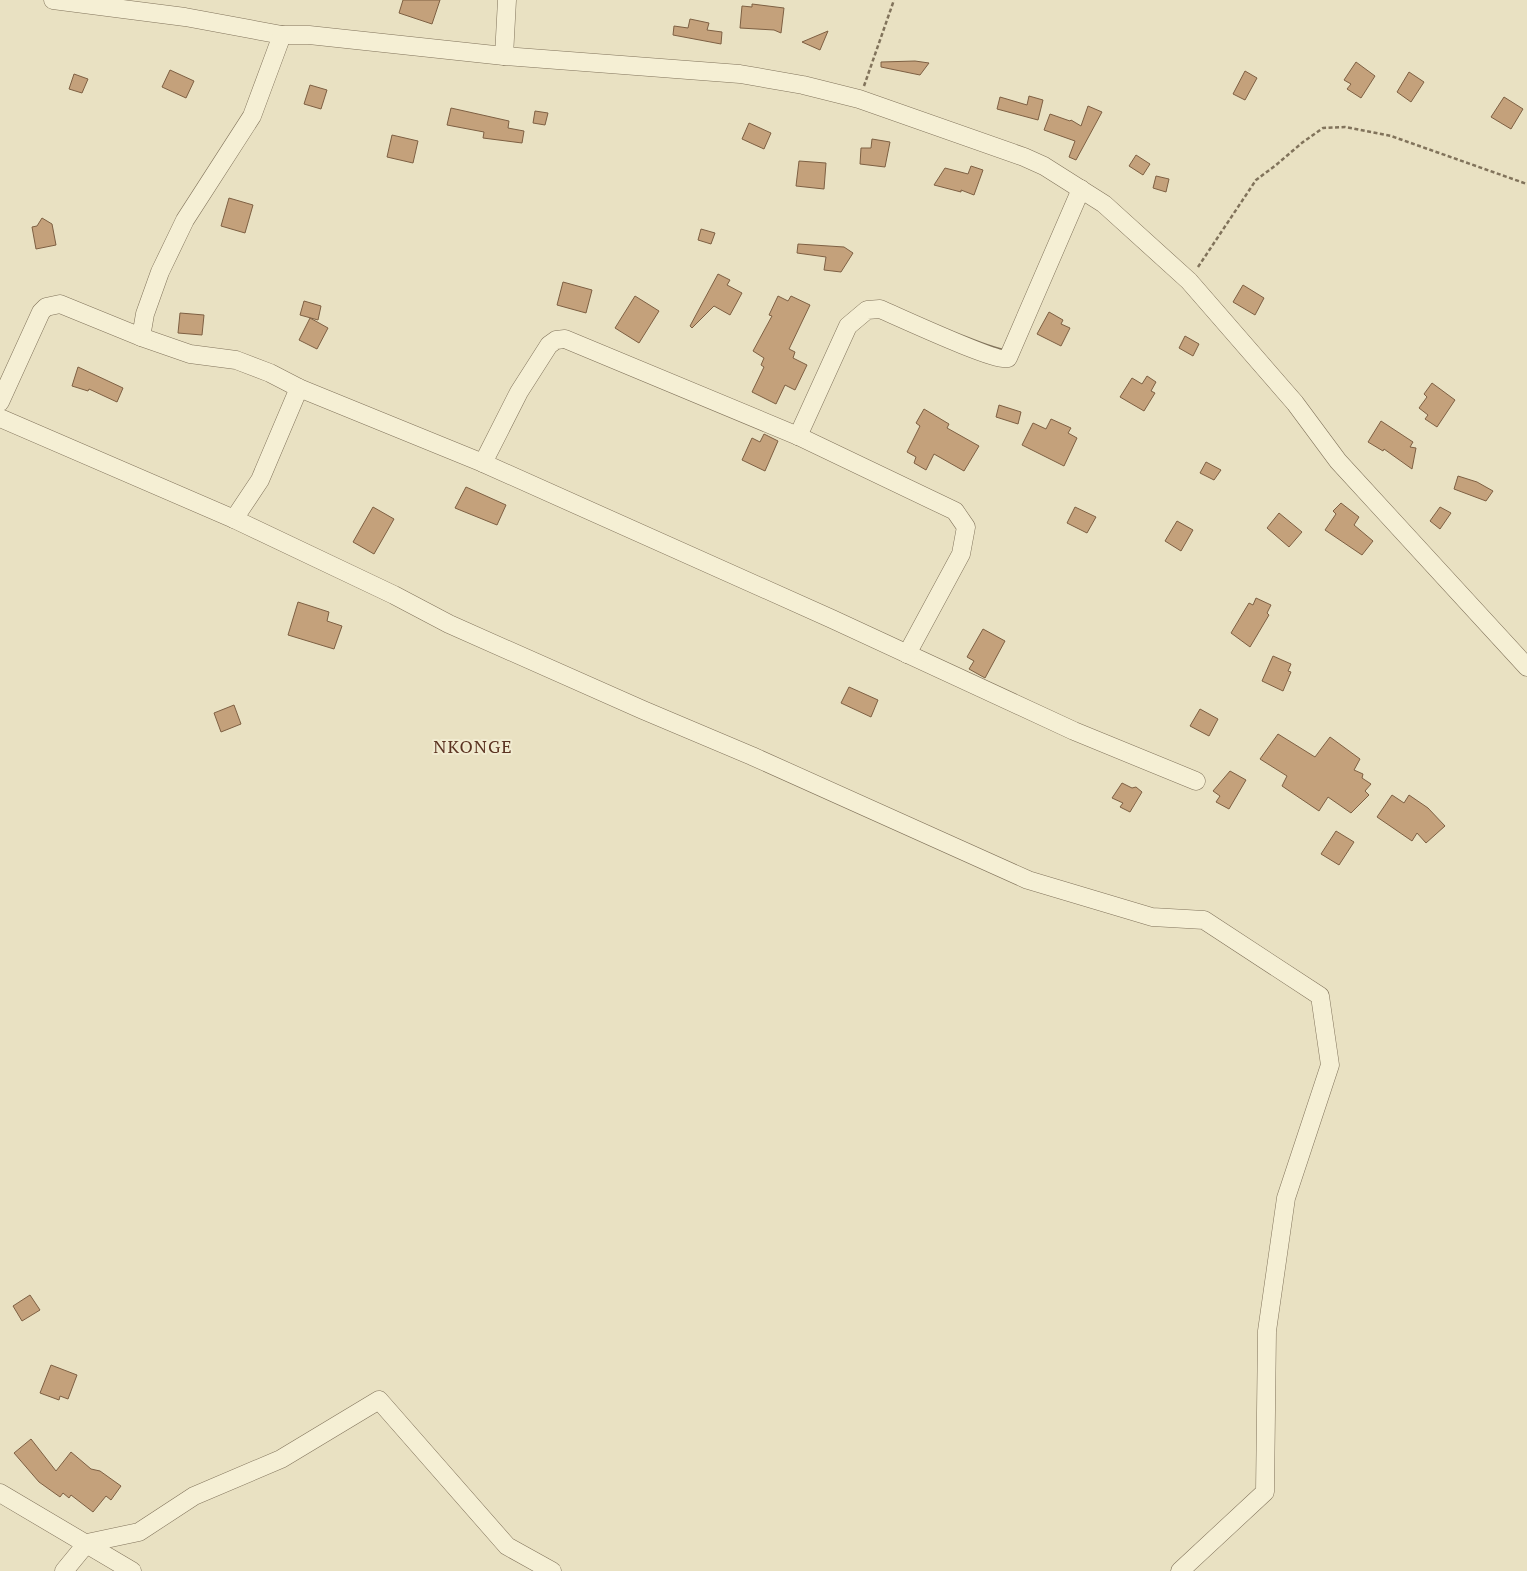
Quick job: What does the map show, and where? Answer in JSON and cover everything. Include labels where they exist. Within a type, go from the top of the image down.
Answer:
[{"type":"street","points":[[53,0],[95,2],[282,35],[309,35],[504,56],[740,74],[823,89],[859,99],[1004,148],[1044,166],[1104,204],[1189,281],[1295,403],[1338,461],[1527,667]]},
{"type":"street","points":[[504,56],[507,0]]},
{"type":"street","points":[[141,336],[145,314],[160,272],[185,220],[252,116],[282,35]]},
{"type":"street","points":[[798,436],[848,326],[867,310],[880,309],[982,352],[1004,360],[1008,358],[1081,189]]},
{"type":"street","points":[[0,402],[41,312],[46,307],[60,304],[190,354],[236,360],[270,373],[299,388],[483,463],[1074,731],[1196,781]]},
{"type":"street","points":[[483,463],[519,392],[549,345],[556,340],[565,339],[798,436],[955,510],[966,527],[961,554],[907,654]]},
{"type":"street","points":[[234,519],[260,480],[299,388]]},
{"type":"street","points":[[0,418],[234,519],[394,594],[449,624],[752,756],[1028,880],[1152,917],[1204,920],[1320,996],[1330,1064],[1286,1198],[1267,1331],[1265,1492],[1180,1571]]},
{"type":"street","points":[[64,1571],[87,1543],[139,1532],[194,1496],[281,1459],[379,1400],[507,1546],[552,1571]]},
{"type":"street","points":[[0,1493],[132,1571]]},
{"type":"path","points":[[859,99],[894,0]]},
{"type":"path","points":[[1189,281],[1256,180],[1323,128],[1345,127],[1391,136],[1527,184]]},
{"type":"building","points":[[403,0],[440,0],[432,24],[399,13]]},
{"type":"building","points":[[752,4],[784,8],[781,33],[774,30],[740,28],[742,6],[752,7]]},
{"type":"building","points":[[690,19],[709,23],[707,30],[722,32],[721,44],[673,35],[674,26],[688,28]]},
{"type":"building","points":[[828,31],[820,50],[802,42]]},
{"type":"building","points":[[915,61],[929,63],[920,75],[881,67],[881,62]]},
{"type":"building","points":[[1356,62],[1375,76],[1361,98],[1347,89],[1351,84],[1344,80]]},
{"type":"building","points":[[170,70],[194,81],[186,98],[162,87]]},
{"type":"building","points":[[1245,71],[1257,78],[1245,100],[1233,94]]},
{"type":"building","points":[[1409,72],[1424,82],[1411,102],[1397,92]]},
{"type":"building","points":[[74,74],[88,79],[82,93],[69,89]]},
{"type":"building","points":[[310,85],[327,90],[321,109],[304,104]]},
{"type":"building","points":[[1029,96],[1043,100],[1038,120],[997,109],[1000,97],[1027,105]]},
{"type":"building","points":[[1504,97],[1523,109],[1511,129],[1491,117]]},
{"type":"building","points":[[1088,106],[1102,112],[1076,160],[1069,157],[1075,141],[1044,130],[1050,114],[1071,120],[1081,126]]},
{"type":"building","points":[[451,108],[509,121],[508,128],[524,131],[522,143],[483,138],[484,132],[447,125]]},
{"type":"building","points":[[535,111],[548,113],[545,125],[533,123]]},
{"type":"building","points":[[749,123],[771,133],[764,149],[742,139]]},
{"type":"building","points":[[392,135],[418,141],[413,163],[387,157]]},
{"type":"building","points":[[872,139],[890,142],[885,167],[860,164],[861,148],[871,148]]},
{"type":"building","points":[[1136,155],[1150,164],[1143,175],[1129,166]]},
{"type":"building","points":[[799,161],[826,163],[824,189],[796,186]]},
{"type":"building","points":[[971,166],[983,170],[974,195],[961,190],[961,192],[934,185],[945,168],[968,174]]},
{"type":"building","points":[[1156,176],[1169,179],[1166,192],[1153,188]]},
{"type":"building","points":[[229,198],[253,205],[245,233],[221,226]]},
{"type":"building","points":[[42,218],[52,224],[56,245],[36,249],[32,227],[37,226]]},
{"type":"building","points":[[701,229],[715,233],[711,244],[698,240]]},
{"type":"building","points":[[798,244],[844,247],[853,253],[841,272],[824,270],[826,257],[797,253]]},
{"type":"building","points":[[718,274],[730,280],[727,285],[742,293],[730,315],[714,306],[692,328],[690,326]]},
{"type":"building","points":[[563,282],[592,290],[586,313],[557,305]]},
{"type":"building","points":[[1243,285],[1264,298],[1255,315],[1233,302]]},
{"type":"building","points":[[635,296],[659,311],[639,343],[615,328]]},
{"type":"building","points":[[778,296],[788,301],[791,296],[810,305],[789,349],[795,352],[793,358],[807,365],[795,390],[785,385],[776,404],[752,392],[764,367],[761,365],[764,358],[753,351],[772,316],[769,315]]},
{"type":"building","points":[[304,301],[321,306],[318,320],[300,315]]},
{"type":"building","points":[[1049,312],[1063,320],[1061,324],[1070,328],[1061,346],[1037,334]]},
{"type":"building","points":[[180,313],[204,315],[202,335],[178,333]]},
{"type":"building","points":[[310,318],[328,328],[317,349],[299,340]]},
{"type":"building","points":[[1185,336],[1199,344],[1193,356],[1179,348]]},
{"type":"building","points":[[78,367],[123,388],[117,402],[89,389],[88,391],[72,386]]},
{"type":"building","points":[[1147,376],[1156,382],[1151,391],[1155,393],[1144,411],[1120,397],[1132,378],[1142,384]]},
{"type":"building","points":[[1432,383],[1455,400],[1437,427],[1425,419],[1428,415],[1419,408],[1427,397],[1424,394]]},
{"type":"building","points":[[999,405],[1021,412],[1018,424],[996,417]]},
{"type":"building","points":[[924,409],[949,424],[947,428],[979,446],[964,471],[934,454],[926,470],[914,463],[916,457],[907,452],[920,426],[916,423]]},
{"type":"building","points":[[1051,419],[1071,428],[1068,433],[1077,438],[1064,466],[1022,445],[1033,423],[1046,429]]},
{"type":"building","points":[[1381,421],[1413,442],[1410,447],[1416,448],[1412,469],[1384,449],[1383,451],[1368,442]]},
{"type":"building","points":[[764,434],[778,441],[765,471],[742,460],[752,438],[760,442]]},
{"type":"building","points":[[1206,462],[1221,470],[1214,480],[1200,473]]},
{"type":"building","points":[[1458,476],[1477,482],[1493,491],[1486,501],[1454,489]]},
{"type":"building","points":[[466,487],[506,505],[497,525],[455,508]]},
{"type":"building","points":[[1341,503],[1359,517],[1354,525],[1373,541],[1362,555],[1325,530],[1336,514],[1333,511]]},
{"type":"building","points":[[373,507],[394,519],[374,554],[353,542]]},
{"type":"building","points":[[1075,507],[1096,517],[1087,533],[1067,523]]},
{"type":"building","points":[[1440,507],[1451,513],[1440,529],[1430,521]]},
{"type":"building","points":[[1279,513],[1302,532],[1289,547],[1267,528]]},
{"type":"building","points":[[1177,521],[1193,530],[1181,551],[1165,541]]},
{"type":"building","points":[[1256,598],[1271,605],[1267,613],[1269,615],[1250,647],[1231,633],[1249,603],[1253,605]]},
{"type":"building","points":[[298,602],[329,612],[327,621],[342,626],[334,649],[288,635]]},
{"type":"building","points":[[983,629],[1005,641],[985,678],[969,669],[974,661],[967,657]]},
{"type":"building","points":[[1273,656],[1291,664],[1288,671],[1291,672],[1283,691],[1262,681]]},
{"type":"building","points":[[849,687],[878,700],[871,717],[841,703]]},
{"type":"building","points":[[234,705],[241,724],[221,732],[214,713]]},
{"type":"building","points":[[1200,709],[1218,719],[1209,736],[1190,726]]},
{"type":"building","points":[[1278,734],[1315,757],[1330,737],[1360,759],[1354,770],[1363,774],[1362,778],[1371,784],[1365,791],[1369,795],[1351,813],[1328,797],[1319,811],[1282,786],[1287,776],[1260,759]]},
{"type":"building","points":[[1230,771],[1246,780],[1229,809],[1216,802],[1220,796],[1213,791]]},
{"type":"building","points":[[1122,783],[1132,788],[1136,787],[1142,792],[1130,812],[1120,807],[1123,803],[1112,798]]},
{"type":"building","points":[[1392,795],[1404,803],[1409,795],[1428,808],[1445,826],[1426,843],[1417,833],[1412,841],[1377,817]]},
{"type":"building","points":[[1336,831],[1354,842],[1339,865],[1321,854]]},
{"type":"building","points":[[30,1295],[40,1310],[22,1321],[13,1306]]},
{"type":"building","points":[[51,1365],[77,1375],[68,1399],[60,1396],[59,1400],[40,1393]]},
{"type":"building","points":[[31,1439],[56,1471],[71,1452],[91,1469],[100,1471],[121,1486],[111,1500],[106,1496],[93,1512],[71,1495],[69,1498],[63,1493],[60,1497],[39,1482],[14,1453]]},
{"type":"district","name":"NKONGE","points":[[473,746]]}]
